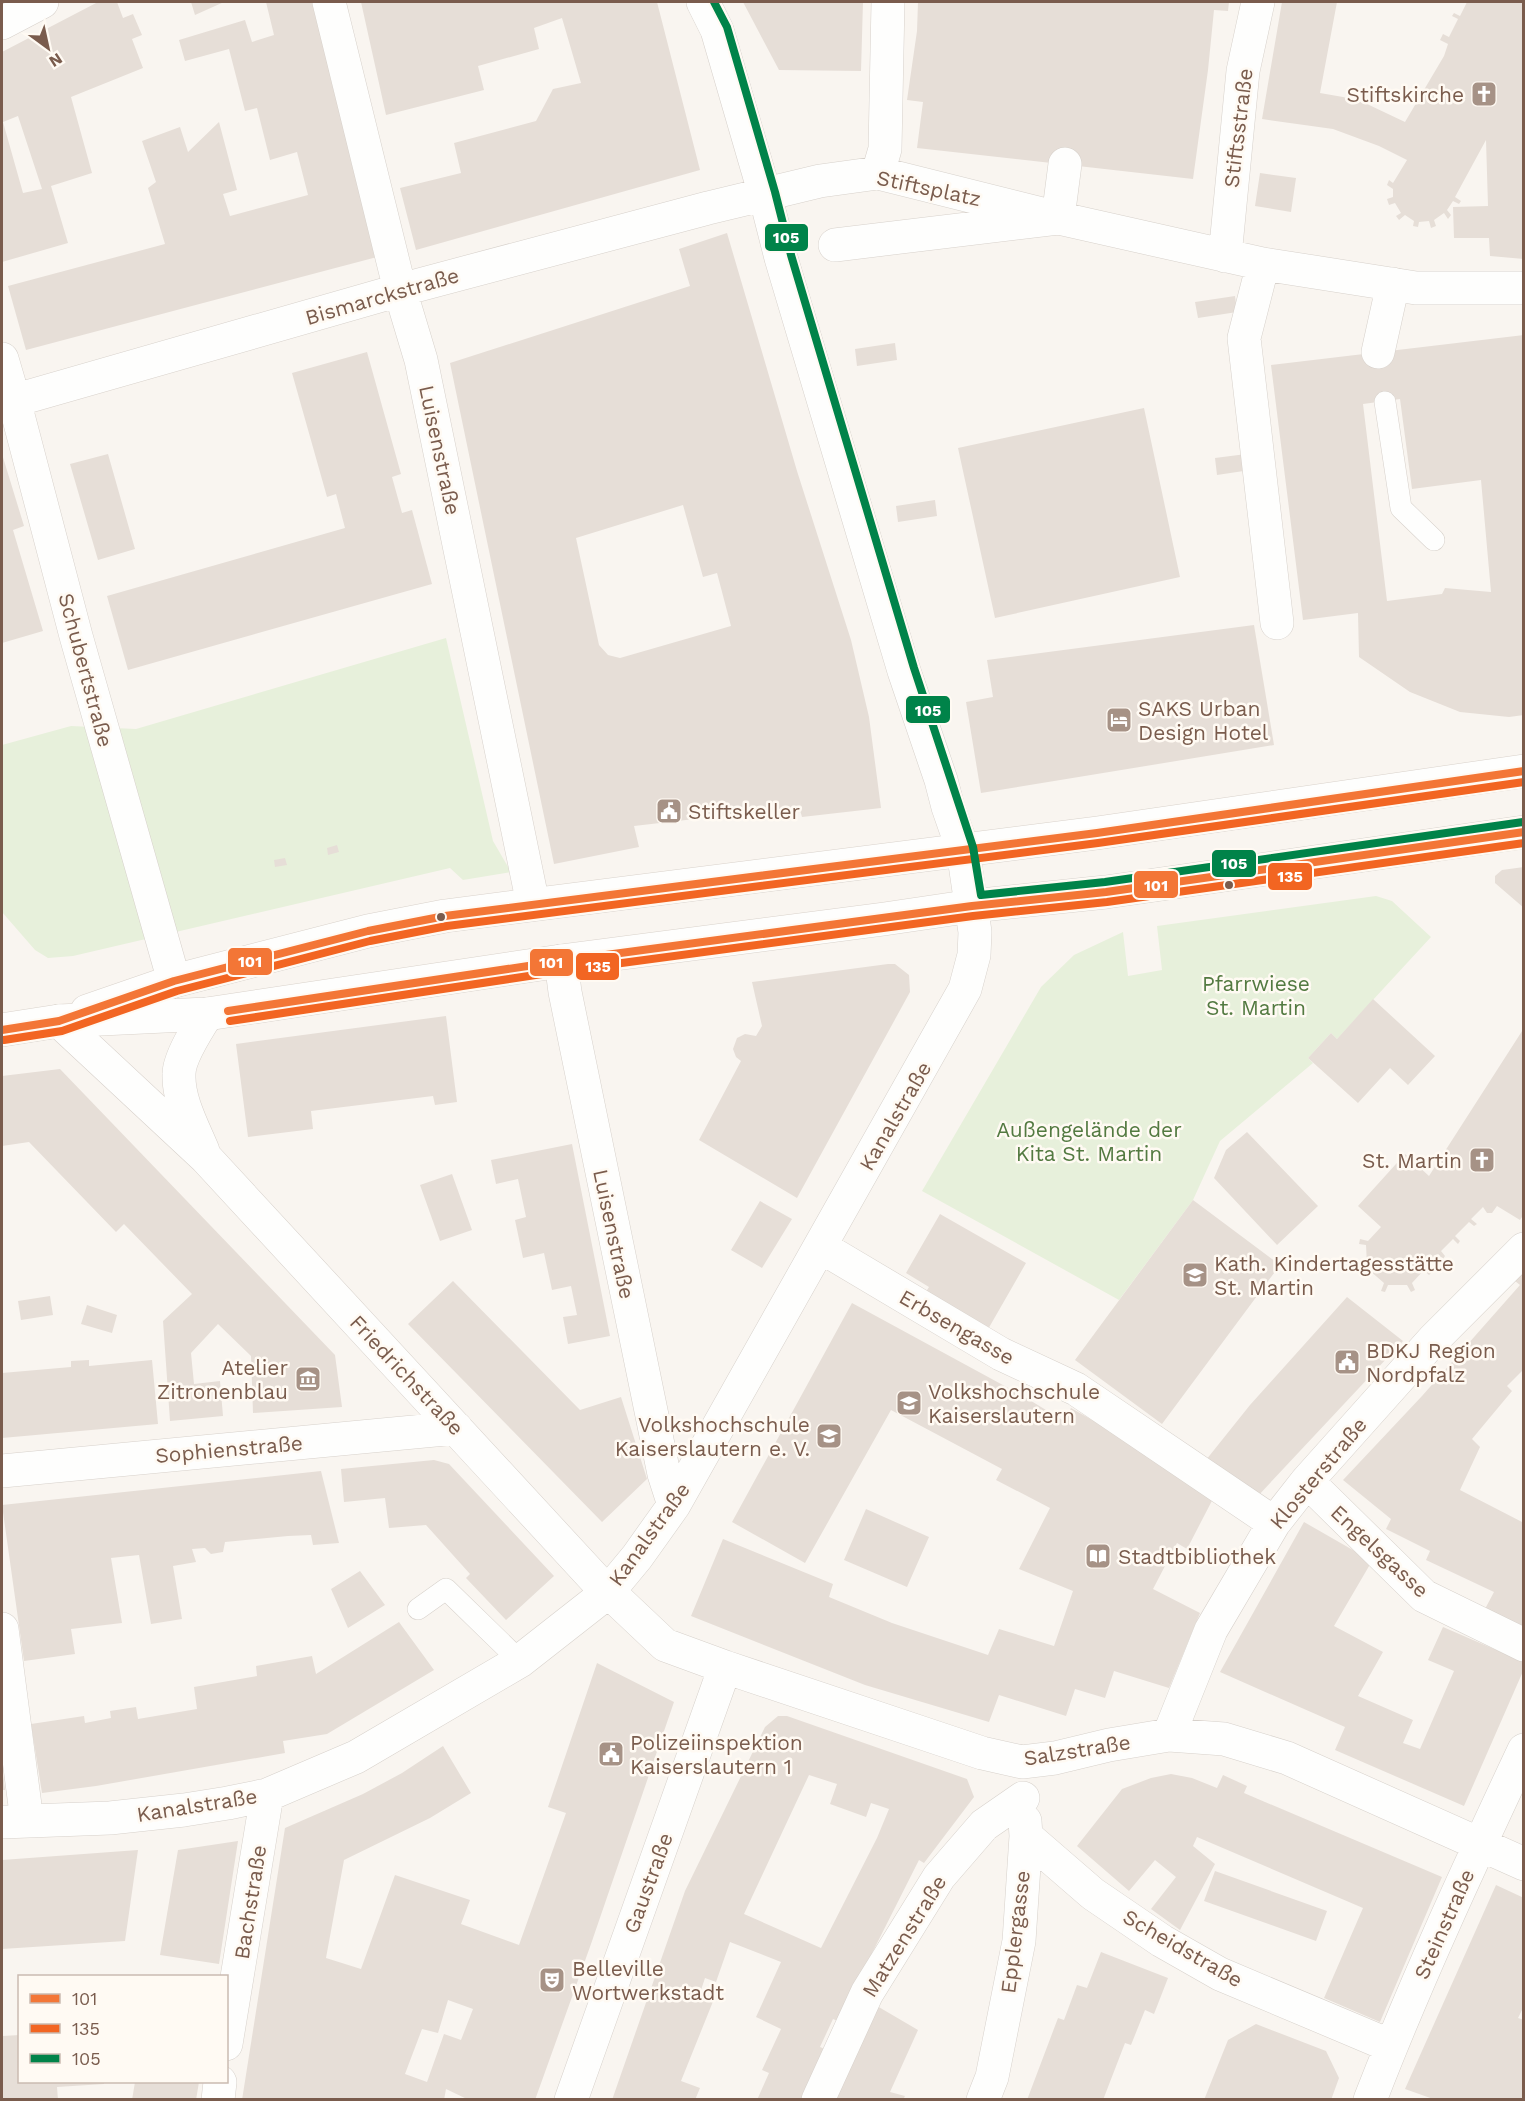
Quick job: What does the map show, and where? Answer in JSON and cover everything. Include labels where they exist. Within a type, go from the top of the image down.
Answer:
[{"type":"street","points":[[2,23],[42,2]]},
{"type":"street","name":"Luisenstraße","points":[[329,2],[400,290],[423,372],[533,903]]},
{"type":"street","points":[[703,2],[717,30],[765,195],[780,258],[903,671],[963,850]]},
{"type":"street","points":[[878,173],[885,149],[888,2]]},
{"type":"street","name":"Stiftsstraße","points":[[1225,255],[1243,71],[1257,2]]},
{"type":"street","points":[[1058,218],[1065,164]]},
{"type":"street","name":"Stiftsplatz","points":[[765,195],[820,180],[878,173],[1058,218],[1263,264],[1416,288],[1524,288]]},
{"type":"street","name":"Bismarckstraße","points":[[8,402],[400,290],[765,195]]},
{"type":"street","name":"Stiftsplatz","points":[[835,245],[1058,218]]},
{"type":"street","points":[[1263,264],[1244,338],[1277,623]]},
{"type":"street","points":[[1378,352],[1393,284]]},
{"type":"street","name":"Schubertstraße","points":[[2,359],[8,402],[174,981]]},
{"type":"street","points":[[59,1021],[174,981],[368,930],[445,916],[1097,833],[1524,771]]},
{"type":"street","points":[[2,1023],[207,1014],[561,961],[972,906],[1106,892],[1524,832]]},
{"type":"street","name":"Kanalstraße","points":[[14,1822],[111,1818],[184,1810],[267,1795],[356,1758],[467,1694],[520,1661],[608,1592],[637,1557],[674,1505],[965,989],[974,955],[975,932],[963,850]]},
{"type":"street","name":"Luisenstraße","points":[[561,961],[565,992],[664,1474],[674,1505]]},
{"type":"street","name":"Friedrichstraße","points":[[206,1158],[183,1101],[179,1072],[192,1038],[207,1014]]},
{"type":"street","name":"Friedrichstraße","points":[[59,1021],[206,1158],[608,1592]]},
{"type":"street","name":"Erbsengasse","points":[[821,1247],[1001,1353],[1076,1389],[1274,1523]]},
{"type":"street","name":"Klosterstraße","points":[[1169,1735],[1212,1630],[1274,1523],[1307,1481],[1433,1340],[1524,1249]]},
{"type":"street","name":"Sophienstraße","points":[[2,1471],[456,1428]]},
{"type":"street","name":"Engelsgasse","points":[[1307,1481],[1424,1596],[1524,1645]]},
{"type":"street","name":"Salzstraße","points":[[608,1592],[664,1645],[725,1668],[982,1753],[1022,1762],[1055,1758],[1108,1745],[1169,1735],[1224,1739],[1287,1758],[1524,1864]]},
{"type":"street","points":[[2,1629],[14,1822]]},
{"type":"street","name":"Gaustraße","points":[[571,2100],[725,1668]]},
{"type":"street","name":"Steinstraße","points":[[1375,2098],[1391,2046],[1479,1844],[1524,1750]]},
{"type":"street","name":"Epplergasse","points":[[983,2100],[992,2077],[1018,1941],[1026,1836],[1022,1762]]},
{"type":"street","name":"Bachstraße","points":[[228,2032],[267,1795]]},
{"type":"street","name":"Matzenstraße","points":[[818,2100],[867,1993],[939,1876],[984,1825],[1023,1798]]},
{"type":"street","name":"Scheidstraße","points":[[1026,1836],[1093,1894],[1162,1941],[1220,1974],[1391,2046]]},
{"type":"street","points":[[218,2100],[220,2083]]},
{"type":"lane","points":[[1385,402],[1401,508],[1434,540]]},
{"type":"lane","points":[[418,1610],[446,1589],[520,1661]]},
{"type":"green space","points":[[446,638],[493,841],[511,872],[463,880],[450,868],[73,956],[48,958],[35,950],[2,912],[2,745],[71,726],[136,729]]},
{"type":"green space","name":"Außengelände der Kita St. Martin","points":[[1376,896],[1392,901],[1431,937],[1337,1039],[1331,1033],[1308,1058],[1313,1063],[1220,1141],[1193,1200],[1119,1300],[922,1191],[1041,987],[1074,955],[1123,932],[1128,976],[1162,970],[1157,926]]},
{"type":"building","points":[[98,2],[117,2],[123,18],[133,14],[142,35],[132,39],[143,68],[71,97],[92,173],[51,186],[68,243],[2,262],[2,52]],"holes":[[[18,116],[42,189],[23,193],[3,122]]]},
{"type":"building","points":[[191,2],[224,2],[195,15]]},
{"type":"building","points":[[266,2],[315,2],[377,257],[26,350],[8,286],[165,244],[148,188],[156,182],[142,141],[180,127],[188,152],[219,122],[237,190],[223,194],[230,216],[308,195],[297,152],[270,160],[257,108],[245,111],[229,49],[185,61],[179,40],[245,20],[252,42],[274,35]]},
{"type":"building","points":[[361,2],[657,2],[700,170],[416,250],[400,188],[461,173],[454,143],[536,121],[553,89],[581,83],[562,18],[534,28],[539,49],[478,66],[484,90],[386,115]]},
{"type":"building","points":[[743,2],[863,2],[861,71],[779,70]]},
{"type":"building","points":[[918,2],[1229,2],[1228,11],[1214,10],[1193,179],[917,148],[923,102],[907,100],[917,31]]},
{"type":"building","points":[[1282,2],[1337,2],[1320,93],[1367,104],[1405,122],[1444,56],[1448,44],[1440,40],[1443,34],[1449,37],[1458,19],[1452,16],[1454,13],[1460,16],[1467,2],[1524,2],[1524,259],[1490,256],[1489,238],[1454,238],[1453,207],[1488,206],[1486,140],[1455,197],[1461,201],[1459,204],[1453,201],[1447,210],[1451,215],[1448,219],[1444,213],[1434,220],[1436,226],[1431,228],[1429,221],[1419,222],[1418,227],[1413,226],[1414,221],[1405,215],[1399,220],[1396,216],[1401,213],[1395,203],[1389,205],[1387,199],[1393,197],[1393,189],[1387,185],[1389,180],[1393,183],[1407,160],[1379,146],[1333,129],[1262,119]]},
{"type":"building","points":[[1260,173],[1296,178],[1291,212],[1255,206]]},
{"type":"building","points":[[727,233],[797,471],[851,640],[869,717],[881,808],[802,817],[799,807],[634,826],[639,847],[554,864],[450,363],[690,286],[679,249]],"holes":[[[683,505],[703,577],[717,573],[731,626],[620,658],[608,655],[599,645],[576,538]]]},
{"type":"building","points":[[1235,296],[1237,312],[1198,318],[1195,302]]},
{"type":"building","points":[[1524,335],[1524,715],[1509,717],[1460,712],[1410,692],[1359,657],[1358,613],[1303,620],[1271,365]],"holes":[[[1400,399],[1412,489],[1481,480],[1491,592],[1445,588],[1442,594],[1387,601],[1363,404]]]},
{"type":"building","points":[[895,343],[897,360],[857,366],[855,349]]},
{"type":"building","points":[[367,352],[401,474],[392,477],[402,513],[412,510],[432,584],[128,670],[107,596],[345,528],[336,494],[327,497],[292,373]]},
{"type":"building","points":[[1144,408],[1180,577],[995,618],[958,448]]},
{"type":"building","points":[[1254,453],[1257,469],[1217,475],[1215,458]]},
{"type":"building","points":[[2,454],[24,526],[13,530],[43,631],[2,643]]},
{"type":"building","points":[[108,454],[135,549],[98,560],[70,464]]},
{"type":"building","points":[[935,500],[937,516],[898,522],[896,506]]},
{"type":"building","name":"SAKS Urban Design Hotel","points":[[1254,625],[1274,745],[981,793],[966,702],[993,697],[987,660]]},
{"type":"building","points":[[337,845],[339,852],[328,855],[327,848]]},
{"type":"building","points":[[285,858],[287,865],[275,867],[274,860]]},
{"type":"building","points":[[1524,867],[1524,908],[1495,883],[1495,876],[1502,870]]},
{"type":"building","points":[[895,964],[909,975],[910,992],[797,1198],[699,1140],[741,1061],[736,1057],[733,1049],[737,1038],[745,1034],[756,1036],[762,1026],[752,982]]},
{"type":"building","points":[[1373,999],[1435,1056],[1408,1085],[1390,1068],[1358,1103],[1308,1058],[1331,1033],[1337,1039]]},
{"type":"building","points":[[446,1016],[457,1102],[435,1105],[433,1096],[311,1111],[313,1129],[248,1137],[236,1044]]},
{"type":"building","name":"St. Martin","points":[[1524,1028],[1524,1214],[1520,1220],[1497,1206],[1492,1213],[1487,1213],[1483,1207],[1471,1219],[1477,1224],[1474,1226],[1469,1222],[1455,1236],[1460,1241],[1458,1244],[1453,1239],[1441,1251],[1445,1256],[1443,1259],[1438,1254],[1427,1266],[1432,1272],[1429,1275],[1424,1270],[1412,1283],[1415,1290],[1411,1292],[1407,1285],[1388,1285],[1385,1292],[1381,1291],[1384,1283],[1369,1270],[1362,1273],[1360,1269],[1367,1265],[1366,1245],[1359,1244],[1360,1239],[1368,1241],[1381,1227],[1358,1206],[1405,1154],[1429,1176]]},
{"type":"building","points":[[60,1069],[335,1355],[342,1407],[253,1413],[251,1356],[218,1324],[191,1353],[194,1384],[220,1381],[223,1416],[170,1421],[163,1321],[192,1294],[124,1224],[116,1232],[29,1142],[2,1146],[2,1076]]},
{"type":"building","points":[[1247,1132],[1318,1206],[1277,1245],[1214,1178],[1226,1150]]},
{"type":"building","points":[[572,1144],[610,1336],[568,1344],[563,1317],[577,1315],[571,1286],[552,1290],[544,1253],[523,1258],[515,1220],[526,1217],[518,1179],[496,1184],[491,1160]]},
{"type":"building","points":[[452,1174],[472,1230],[440,1241],[420,1185]]},
{"type":"building","points":[[1193,1200],[1280,1265],[1162,1424],[1075,1360]]},
{"type":"building","points":[[760,1201],[792,1219],[762,1268],[731,1250]]},
{"type":"building","points":[[940,1214],[1026,1263],[987,1331],[924,1295],[929,1287],[906,1273]]},
{"type":"building","points":[[1524,1271],[1524,1369],[1507,1386],[1512,1391],[1472,1439],[1480,1447],[1460,1490],[1524,1523],[1524,1627],[1485,1609],[1494,1592],[1426,1560],[1430,1551],[1386,1529],[1391,1519],[1343,1480],[1422,1396],[1520,1285],[1515,1281]]},
{"type":"building","points":[[453,1281],[580,1410],[621,1397],[647,1479],[602,1522],[408,1324]]},
{"type":"building","points":[[50,1296],[53,1315],[21,1320],[18,1301]]},
{"type":"building","points":[[1347,1297],[1403,1341],[1257,1497],[1206,1460],[1250,1405]]},
{"type":"building","points":[[852,1303],[1023,1396],[1064,1421],[1071,1408],[1217,1491],[1187,1549],[1177,1543],[1153,1589],[1200,1613],[1169,1688],[1114,1671],[1105,1698],[1075,1689],[1066,1716],[999,1695],[989,1722],[865,1685],[691,1616],[723,1539],[833,1584],[829,1597],[892,1623],[988,1655],[999,1629],[1054,1646],[1073,1591],[1019,1569],[1050,1508],[996,1480],[1002,1469],[891,1410],[805,1563],[732,1522]]},
{"type":"building","points":[[87,1305],[117,1315],[112,1333],[81,1324]]},
{"type":"building","points":[[89,1360],[89,1366],[152,1360],[158,1424],[2,1438],[2,1373],[71,1367],[71,1361]]},
{"type":"building","points":[[434,1460],[449,1464],[554,1576],[506,1620],[466,1578],[470,1574],[426,1525],[389,1528],[385,1498],[344,1502],[341,1469]]},
{"type":"building","points":[[321,1471],[339,1543],[313,1545],[311,1535],[225,1542],[223,1552],[211,1554],[205,1548],[192,1549],[196,1562],[173,1566],[182,1619],[151,1624],[139,1555],[111,1558],[122,1623],[71,1629],[75,1654],[24,1661],[2,1505]]},
{"type":"building","points":[[866,1509],[929,1537],[907,1587],[844,1560]]},
{"type":"building","points":[[1304,1522],[1372,1561],[1334,1626],[1383,1652],[1358,1696],[1413,1720],[1403,1743],[1420,1749],[1454,1671],[1428,1660],[1443,1627],[1524,1662],[1524,1669],[1464,1806],[1335,1750],[1345,1727],[1220,1672]]},
{"type":"building","points":[[360,1571],[385,1605],[348,1628],[331,1589]]},
{"type":"building","points":[[399,1622],[434,1670],[327,1734],[283,1741],[285,1753],[96,1786],[42,1793],[31,1724],[84,1716],[85,1723],[111,1718],[110,1711],[136,1707],[138,1719],[197,1709],[194,1687],[257,1676],[256,1666],[312,1656],[316,1674]]},
{"type":"building","points":[[597,1663],[674,1702],[535,2100],[469,2100],[446,2089],[444,2100],[242,2100],[285,1828],[363,1794],[402,1773],[443,1746],[471,1793],[430,1818],[344,1860],[326,1958],[361,1969],[395,1875],[470,1900],[461,1924],[519,1945],[566,1813],[548,1807]],"holes":[[[448,2000],[473,2009],[461,2040],[444,2034],[427,2082],[405,2074],[422,2029],[438,2033]]]},
{"type":"building","points":[[778,1716],[787,1716],[967,1779],[974,1797],[924,1863],[919,1860],[840,2022],[833,2019],[820,2047],[827,2050],[805,2100],[757,2100],[769,2073],[762,2070],[781,2029],[756,2017],[781,1962],[730,1942],[716,1982],[705,1978],[700,1993],[714,1999],[681,2081],[700,2088],[695,2100],[612,2100],[685,1891],[765,1727]],"holes":[[[809,1775],[837,1784],[830,1804],[866,1817],[871,1803],[889,1809],[877,1838],[821,1948],[744,1914]]]},
{"type":"building","points":[[3,1774],[5,1790],[2,1790]]},
{"type":"building","points":[[1171,1774],[1192,1778],[1217,1788],[1223,1775],[1247,1786],[1244,1793],[1442,1877],[1380,2022],[1324,1998],[1363,1908],[1197,1837],[1193,1846],[1215,1864],[1180,1930],[1151,1909],[1176,1877],[1155,1860],[1129,1891],[1077,1846],[1122,1789],[1151,1778]]},
{"type":"building","points":[[238,1841],[219,1964],[160,1955],[178,1850]]},
{"type":"building","points":[[138,1850],[125,1941],[2,1949],[2,1860]]},
{"type":"building","points":[[1215,1871],[1327,1911],[1316,1941],[1204,1901]]},
{"type":"building","points":[[1496,1885],[1524,1898],[1524,2006],[1518,2018],[1524,2020],[1524,2100],[1436,2100],[1405,2089]]},
{"type":"building","points":[[1101,1952],[1168,1978],[1154,2014],[1145,2010],[1131,2045],[1125,2043],[1103,2100],[1027,2100],[1058,2018],[1064,2020],[1077,1985],[1087,1988]]},
{"type":"building","points":[[877,2006],[918,2030],[890,2092],[905,2096],[903,2100],[834,2100]]},
{"type":"building","points":[[1256,2024],[1326,2051],[1339,2078],[1331,2100],[1204,2100],[1228,2040]]},
{"type":"building","points":[[18,2035],[18,2083],[104,2084],[57,2087],[58,2100],[2,2100],[2,2036]]},
{"type":"building","points":[[135,2083],[199,2083],[196,2100],[132,2100]]},
{"type":"transit line","name":"105","points":[[714,2],[727,27],[791,255],[914,668],[973,847],[981,895],[1105,882],[1523,822]]},
{"type":"transit line","name":"101","points":[[2,1030],[59,1021],[174,981],[368,931],[445,916],[1097,833],[1524,771]]},
{"type":"transit line","name":"135","points":[[4,1040],[62,1031],[177,991],[370,941],[447,926],[1098,843],[1524,782]]},
{"type":"transit line","name":"101","points":[[228,1011],[561,961],[972,906],[1106,892],[1524,832]]},
{"type":"transit line","name":"135","points":[[230,1021],[562,971],[973,916],[1107,902],[1524,843]]},
{"type":"place","name":"Stiftskirche","points":[[1484,94]]},
{"type":"place","name":"SAKS Urban Design Hotel","points":[[1119,720]]},
{"type":"place","name":"Stiftskeller","points":[[669,811]]},
{"type":"place","name":"St. Martin","points":[[1482,1160]]},
{"type":"place","name":"Kath. Kindertagesstätte St. Martin","points":[[1195,1275]]},
{"type":"place","name":"BDKJ Region Nordpfalz","points":[[1347,1362]]},
{"type":"place","name":"Atelier Zitronenblau","points":[[308,1379]]},
{"type":"place","name":"Volkshochschule Kaiserslautern","points":[[909,1403]]},
{"type":"place","name":"Volkshochschule Kaiserslautern e. V.","points":[[829,1436]]},
{"type":"place","name":"Stadtbibliothek","points":[[1098,1556]]},
{"type":"place","name":"Polizeiinspektion Kaiserslautern 1","points":[[611,1754]]},
{"type":"place","name":"Belleville Wortwerkstadt","points":[[552,1980]]},
{"type":"park label","name":"Pfarrwiese St. Martin","points":[[1256,995]]}]
